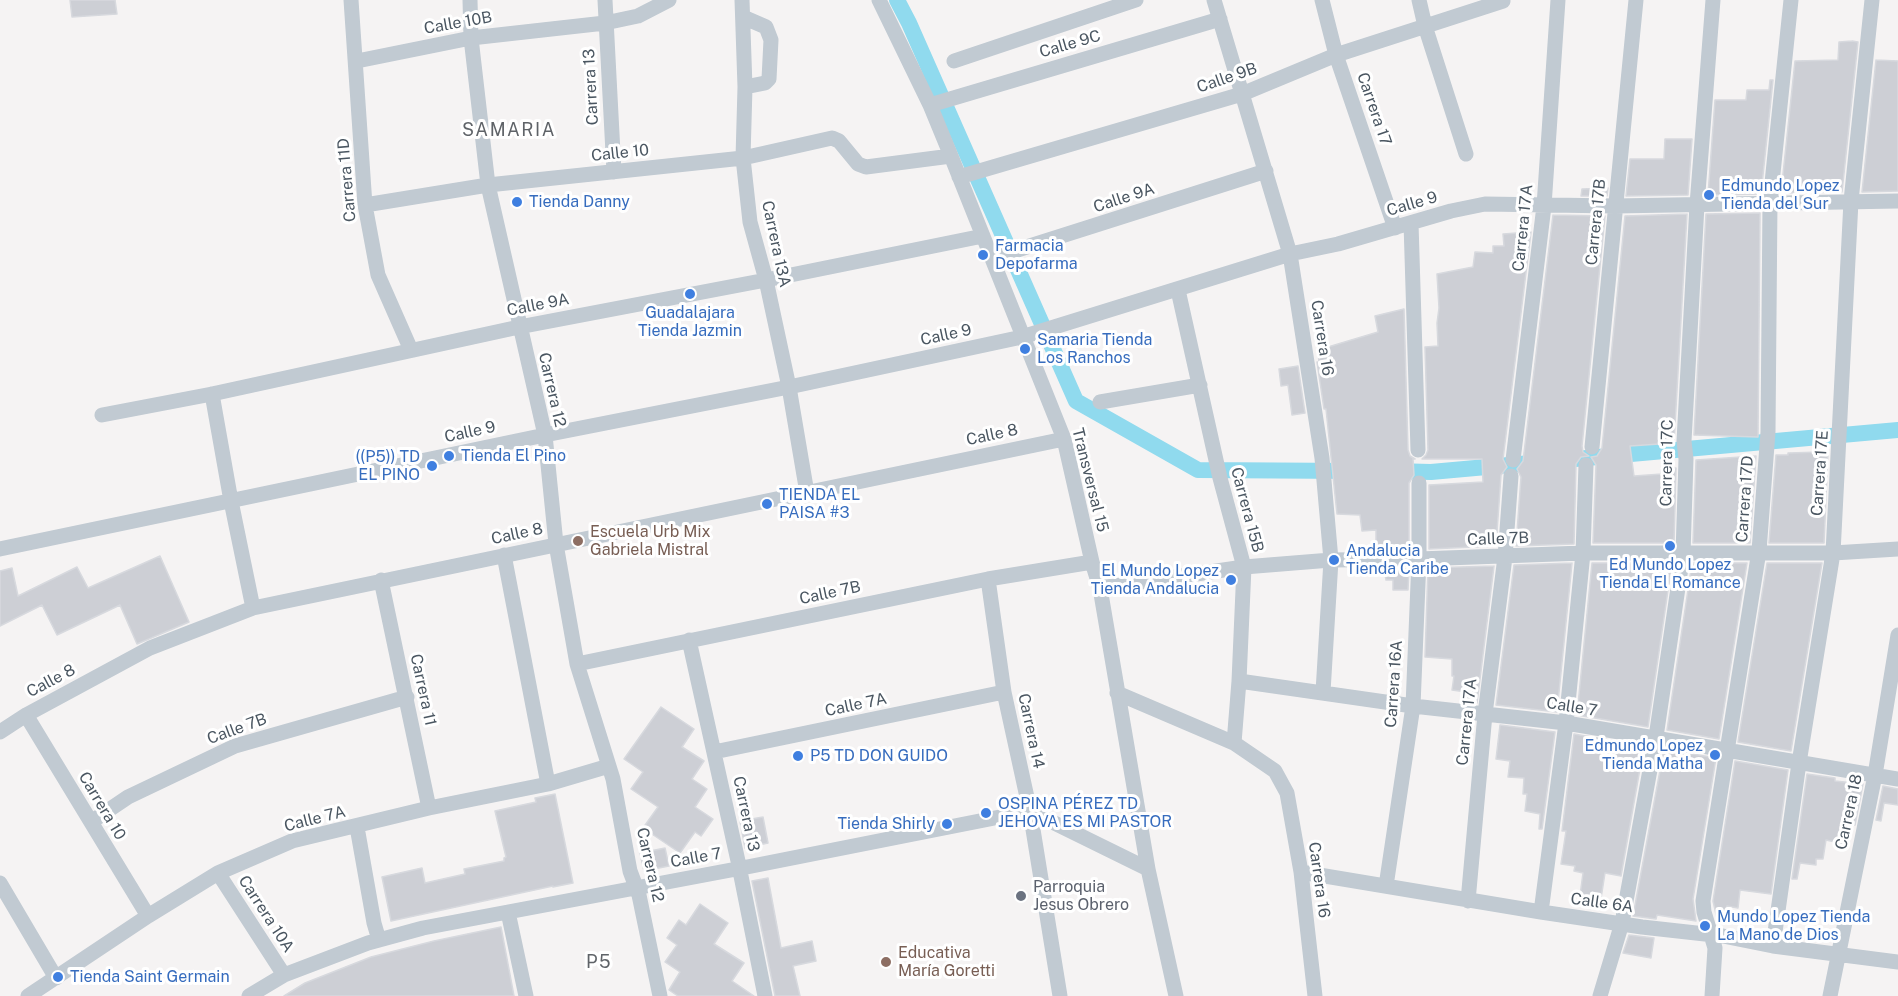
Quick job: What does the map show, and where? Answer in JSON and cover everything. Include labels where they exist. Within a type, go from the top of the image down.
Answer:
[{"type":"street","name":"Carrera 11D","points":[[351,0],[357,61],[365,205],[378,275],[411,350]]},
{"type":"street","name":"Carrera 12","points":[[470,0],[471,38],[488,185],[545,435],[556,544],[577,664],[609,766],[630,871],[636,888],[660,996]]},
{"type":"street","name":"Carrera 13","points":[[605,0],[614,172]]},
{"type":"street","name":"Calle 10B","points":[[357,61],[471,38],[638,16],[669,0]]},
{"type":"street","name":"Carrera 13A","points":[[742,0],[745,87],[743,158],[750,222],[766,280],[789,387],[807,493]]},
{"type":"street","name":"Transversal 15","points":[[879,0],[938,102],[951,156],[969,174],[983,236],[998,256],[1064,439],[1100,588],[1148,869],[1176,996]]},
{"type":"street","points":[[954,61],[1136,0]]},
{"type":"street","name":"Carrera 16","points":[[1214,0],[1290,254],[1322,458],[1331,560],[1323,692]]},
{"type":"street","name":"Carrera 17","points":[[1322,0],[1336,55],[1395,228]]},
{"type":"street","points":[[1419,0],[1425,26],[1466,154]]},
{"type":"street","name":"Carrera 17A","points":[[1513,459],[1544,206],[1558,0]]},
{"type":"street","name":"Carrera 17B","points":[[1592,447],[1636,0]]},
{"type":"street","name":"Carrera 17C","points":[[1600,996],[1622,923],[1656,737],[1683,554],[1686,459],[1684,441],[1697,205],[1713,0]]},
{"type":"street","name":"Carrera 17D","points":[[1712,996],[1716,959],[1703,901],[1759,551],[1768,439],[1770,202],[1791,0]]},
{"type":"street","name":"Carrera 17E","points":[[1773,946],[1799,763],[1833,553],[1851,201],[1872,0]]},
{"type":"street","name":"Calle 9B","points":[[969,174],[1242,94],[1336,55],[1503,1]]},
{"type":"street","points":[[742,17],[766,27],[771,40],[769,79],[765,83],[745,87]]},
{"type":"street","name":"Calle 9C","points":[[938,102],[1220,19]]},
{"type":"street","name":"Calle 10","points":[[365,205],[488,185],[743,158],[832,138],[839,141],[858,164],[866,168],[951,156]]},
{"type":"street","name":"Calle 9A","points":[[998,256],[1266,171]]},
{"type":"street","name":"Calle 9","points":[[0,549],[1028,336],[1290,254],[1338,244],[1485,204],[1616,206],[1898,201]]},
{"type":"street","points":[[1411,223],[1418,450]]},
{"type":"street","name":"Calle 9A","points":[[102,415],[212,394],[519,327],[983,236]]},
{"type":"street","name":"Carrera 15B","points":[[1178,290],[1218,471],[1244,567],[1234,743]]},
{"type":"street","points":[[1100,402],[1200,385]]},
{"type":"street","points":[[212,394],[231,501],[254,608]]},
{"type":"street","name":"Calle 8","points":[[0,732],[26,715],[150,648],[254,608],[1064,439]]},
{"type":"street","points":[[1541,912],[1566,723],[1583,553],[1586,465]]},
{"type":"street","name":"Carrera 17A","points":[[1468,901],[1485,714],[1505,557],[1512,476]]},
{"type":"street","name":"Carrera 16A","points":[[1386,886],[1413,706],[1419,560],[1419,483]]},
{"type":"street","name":"Calle 7B","points":[[1100,588],[1244,567],[1331,560],[1419,560],[1583,553],[1683,554],[1759,551],[1833,553],[1898,549]]},
{"type":"street","points":[[504,555],[548,784]]},
{"type":"street","name":"Calle 7B","points":[[577,664],[988,579],[1092,562]]},
{"type":"street","name":"Carrera 14","points":[[988,579],[1004,692],[1030,811],[1060,996]]},
{"type":"street","name":"Carrera 11","points":[[381,580],[429,808]]},
{"type":"street","name":"Carrera 18","points":[[1830,996],[1875,775],[1898,635]]},
{"type":"street","name":"Carrera 13","points":[[689,640],[765,996]]},
{"type":"street","name":"Calle 7","points":[[1239,681],[1413,706],[1566,723],[1898,778]]},
{"type":"street","name":"Calle 7A","points":[[714,752],[1004,692]]},
{"type":"street","points":[[1117,693],[1234,743]]},
{"type":"street","name":"Calle 7B","points":[[91,822],[128,797],[236,746],[406,697]]},
{"type":"street","name":"Carrera 10","points":[[26,715],[148,916]]},
{"type":"street","name":"Carrera 16","points":[[1234,743],[1275,771],[1287,792],[1301,872],[1315,996]]},
{"type":"street","name":"Calle 7A","points":[[28,996],[148,916],[218,873],[292,841],[429,808],[548,784],[609,766]]},
{"type":"street","points":[[1030,811],[1148,869]]},
{"type":"street","name":"Calle 7","points":[[249,996],[284,975],[379,940],[423,928],[1030,811]]},
{"type":"street","points":[[357,827],[379,940]]},
{"type":"street","name":"Calle 6A","points":[[1301,872],[1468,901],[1898,962]]},
{"type":"street","name":"Carrera 10A","points":[[218,873],[284,975]]},
{"type":"street","points":[[0,883],[56,978]]},
{"type":"street","points":[[508,912],[526,996]]},
{"type":"building","points":[[70,0],[115,0],[117,14],[72,17]]},
{"type":"building","points":[[1839,42],[1858,42],[1842,192],[1781,193],[1795,61],[1838,60]]},
{"type":"building","points":[[1876,60],[1898,61],[1898,191],[1862,192]]},
{"type":"building","points":[[1770,80],[1773,80],[1761,194],[1708,195],[1715,100],[1746,100],[1747,90],[1769,90]]},
{"type":"building","points":[[1665,139],[1692,139],[1688,195],[1626,196],[1630,159],[1664,159]]},
{"type":"building","points":[[1608,188],[1607,196],[1581,196],[1582,189]]},
{"type":"building","points":[[1760,213],[1758,437],[1694,435],[1706,214]]},
{"type":"building","points":[[1687,214],[1674,443],[1630,446],[1634,476],[1662,474],[1661,470],[1676,468],[1674,543],[1593,543],[1596,465],[1591,457],[1597,456],[1602,448],[1625,216]]},
{"type":"building","points":[[1553,215],[1605,216],[1582,446],[1583,452],[1589,456],[1581,457],[1576,464],[1574,544],[1516,546],[1521,477],[1517,469],[1523,461]]},
{"type":"building","points":[[1531,232],[1503,459],[1507,467],[1501,475],[1496,546],[1429,549],[1429,485],[1483,482],[1482,459],[1422,459],[1428,450],[1425,347],[1438,346],[1437,274],[1473,267],[1475,252],[1493,253],[1493,246],[1504,246],[1503,234]]},
{"type":"building","points":[[1404,309],[1408,450],[1410,456],[1415,459],[1413,459],[1414,475],[1409,483],[1409,549],[1376,550],[1376,530],[1362,531],[1360,515],[1337,514],[1326,409],[1324,409],[1317,362],[1319,362],[1318,350],[1378,332],[1375,316]]},
{"type":"building","points":[[1298,366],[1305,413],[1292,415],[1288,385],[1281,386],[1279,369]]},
{"type":"building","points":[[1828,452],[1824,543],[1769,543],[1776,455]]},
{"type":"building","points":[[1756,456],[1750,543],[1693,543],[1696,460]]},
{"type":"building","points":[[160,556],[189,622],[137,644],[120,605],[57,635],[42,605],[0,626],[0,571],[12,568],[18,596],[77,567],[88,588]]},
{"type":"building","points":[[1572,563],[1557,712],[1496,705],[1514,565]]},
{"type":"building","points":[[1592,563],[1672,563],[1648,727],[1577,715]]},
{"type":"building","points":[[1692,563],[1747,563],[1719,739],[1667,730]]},
{"type":"building","points":[[1767,563],[1822,563],[1791,751],[1738,742]]},
{"type":"building","points":[[1494,566],[1477,703],[1465,702],[1466,692],[1452,690],[1454,676],[1452,676],[1452,659],[1425,657],[1428,568]]},
{"type":"building","points":[[1384,569],[1409,569],[1408,590],[1393,590],[1393,580],[1386,580]]},
{"type":"building","points":[[661,707],[694,729],[682,747],[704,761],[692,779],[707,789],[695,807],[713,819],[701,836],[695,832],[680,853],[643,828],[658,807],[631,789],[643,772],[624,759]]},
{"type":"building","points":[[1500,725],[1555,732],[1542,829],[1539,829],[1540,814],[1525,811],[1527,794],[1523,794],[1524,778],[1508,777],[1510,761],[1496,759]]},
{"type":"building","points":[[1574,734],[1644,746],[1621,876],[1605,873],[1600,905],[1579,903],[1583,873],[1574,871],[1575,866],[1561,864],[1566,831],[1562,831]]},
{"type":"building","points":[[1664,749],[1716,758],[1693,899],[1696,921],[1657,915],[1656,919],[1633,916]]},
{"type":"building","points":[[1735,761],[1788,770],[1771,894],[1740,890],[1738,908],[1727,906],[1725,924],[1718,923],[1713,901]]},
{"type":"building","points":[[1807,774],[1835,778],[1835,781],[1863,784],[1855,825],[1848,824],[1844,844],[1826,840],[1823,859],[1816,859],[1816,865],[1800,863],[1797,879],[1792,879]]},
{"type":"building","points":[[1883,786],[1898,789],[1898,805],[1884,803],[1881,821],[1876,820]]},
{"type":"building","points":[[555,794],[573,883],[391,921],[382,877],[422,868],[425,883],[465,874],[464,869],[504,861],[506,857],[495,811],[536,802],[535,798]]},
{"type":"building","points":[[763,817],[768,843],[745,848],[740,821]]},
{"type":"building","points":[[665,848],[669,866],[644,871],[640,853]]},
{"type":"building","points":[[768,878],[781,948],[812,941],[816,961],[793,966],[800,996],[775,996],[752,881]]},
{"type":"building","points":[[700,904],[728,923],[714,944],[744,963],[732,981],[754,996],[678,996],[669,990],[680,972],[665,962],[677,945],[667,938],[679,920],[686,925]]},
{"type":"building","points":[[501,927],[514,996],[284,996],[305,983],[371,957]]},
{"type":"building","points":[[1629,935],[1654,938],[1651,958],[1623,953]]},
{"type":"waterway","points":[[897,0],[1076,401],[1198,470],[1355,471]]},
{"type":"waterway","points":[[1393,471],[1431,472],[1898,430]]},
{"type":"place","name":"Edmundo Lopez Tienda del Sur","points":[[1709,195]]},
{"type":"place","name":"Tienda Danny","points":[[517,202]]},
{"type":"place","name":"Farmacia Depofarma","points":[[983,255]]},
{"type":"place","name":"Guadalajara Tienda Jazmin","points":[[690,294]]},
{"type":"place","name":"Samaria Tienda Los Ranchos","points":[[1025,349]]},
{"type":"place","name":"Tienda El Pino","points":[[449,456]]},
{"type":"place","name":"((P5)) TD EL PINO","points":[[432,466]]},
{"type":"place","name":"TIENDA EL PAISA #3","points":[[767,504]]},
{"type":"place","name":"Escuela Urb Mix Gabriela Mistral","points":[[578,541]]},
{"type":"place","name":"Ed Mundo Lopez Tienda El Romance","points":[[1670,546]]},
{"type":"place","name":"Andalucia Tienda Caribe","points":[[1334,560]]},
{"type":"place","name":"El Mundo Lopez Tienda Andalucia","points":[[1231,580]]},
{"type":"place","name":"Edmundo Lopez Tienda Matha","points":[[1715,755]]},
{"type":"place","name":"P5 TD DON GUIDO","points":[[798,756]]},
{"type":"place","name":"OSPINA PÉREZ TD JEHOVA ES MI PASTOR","points":[[986,813]]},
{"type":"place","name":"Tienda Shirly","points":[[947,824]]},
{"type":"place","name":"Parroquia Jesus Obrero","points":[[1021,896]]},
{"type":"place","name":"Mundo Lopez Tienda La Mano de Dios","points":[[1705,926]]},
{"type":"place","name":"Educativa María Goretti","points":[[886,962]]},
{"type":"place","name":"Tienda Saint Germain","points":[[58,977]]},
{"type":"district","name":"SAMARIA","points":[[509,130]]},
{"type":"district","name":"P5","points":[[599,962]]}]
